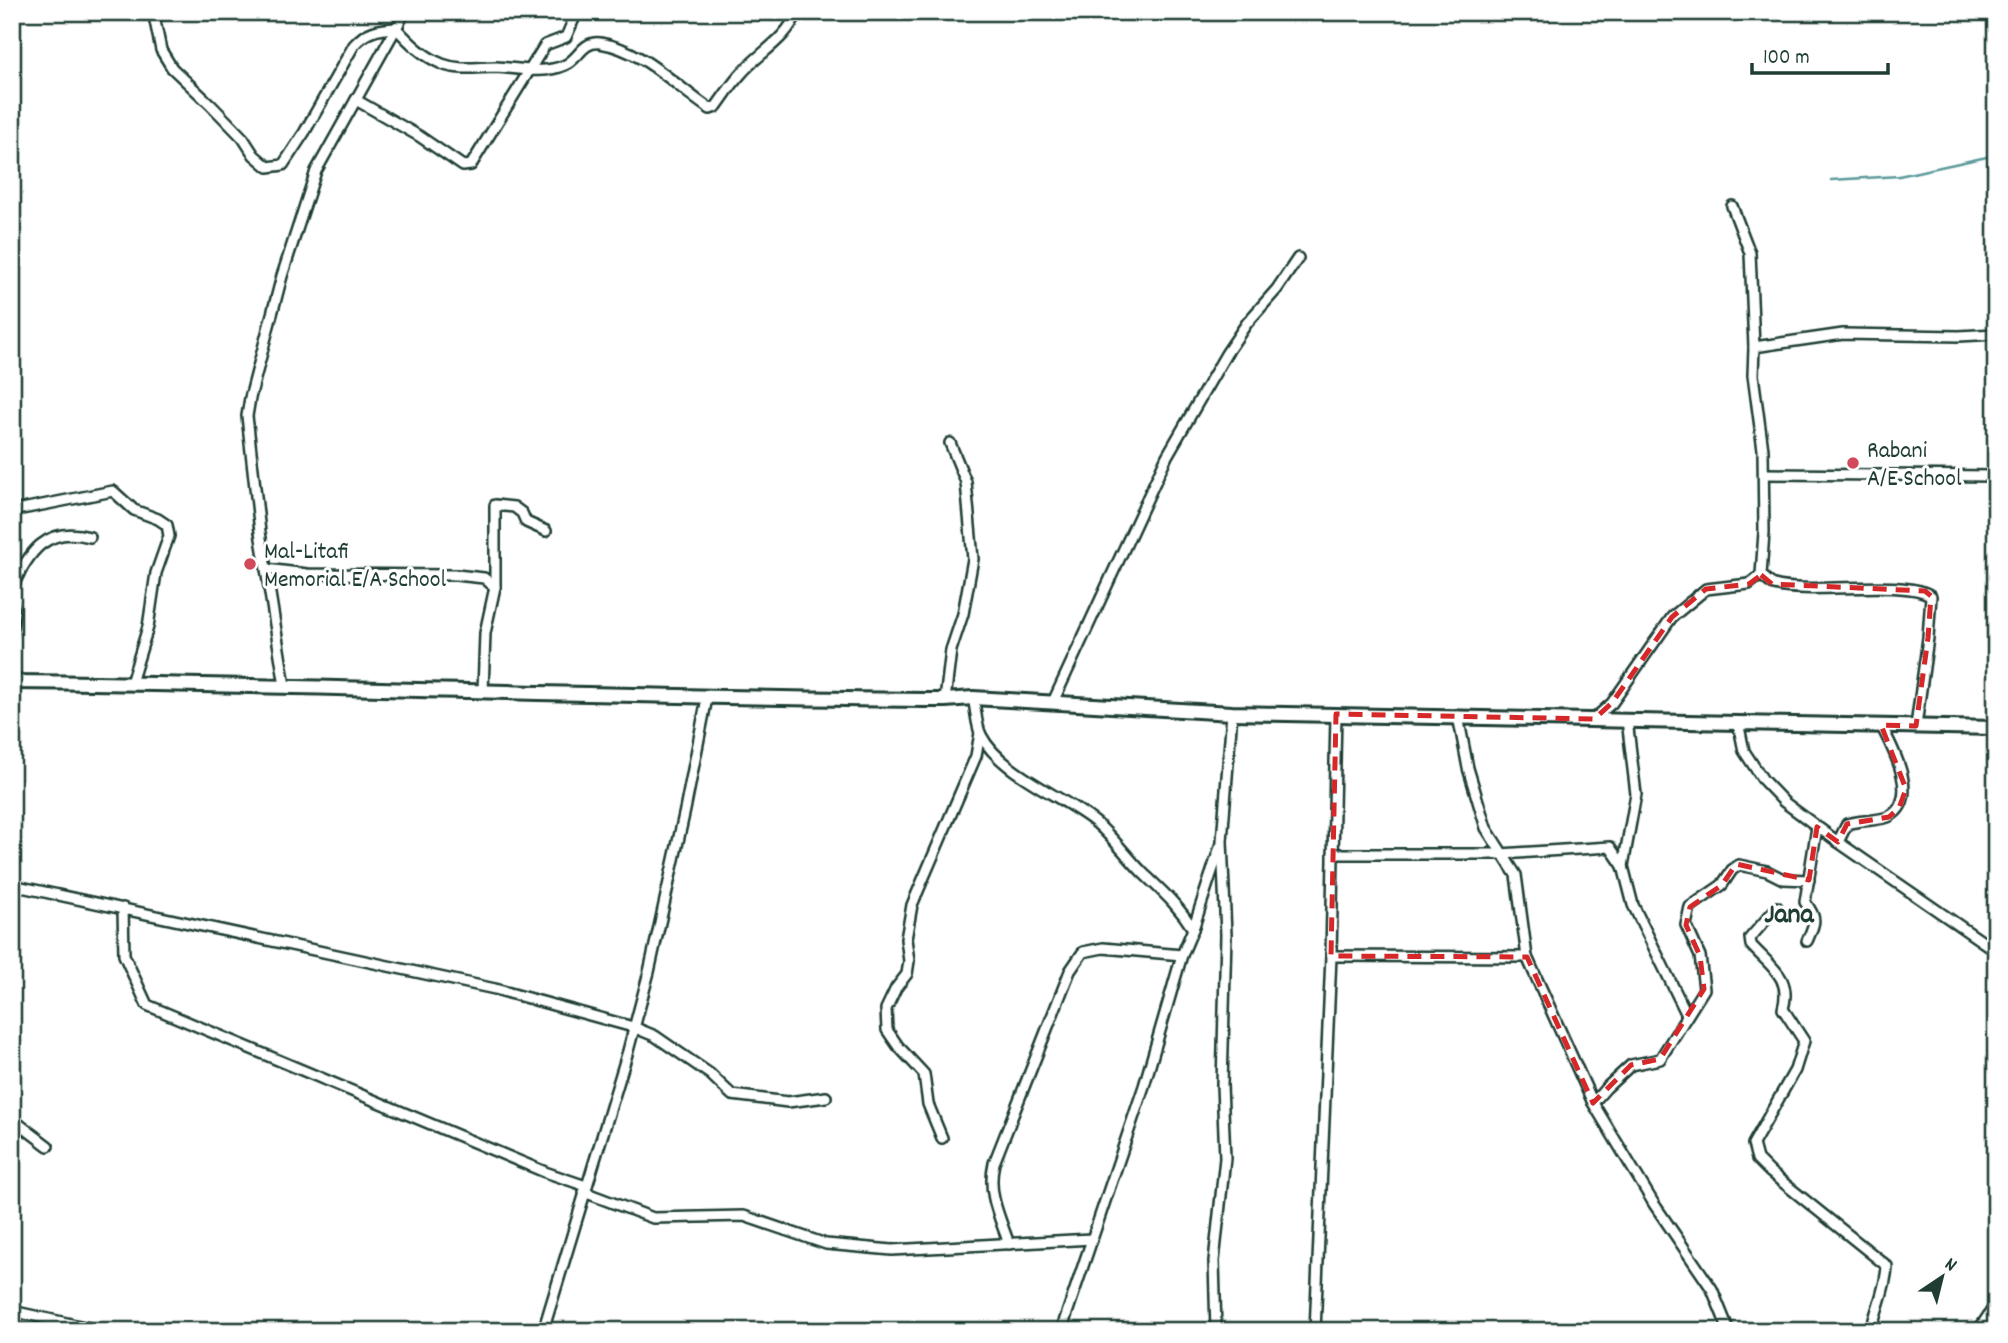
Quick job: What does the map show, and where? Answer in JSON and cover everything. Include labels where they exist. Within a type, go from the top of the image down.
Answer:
[{"type":"main road","points":[[12,682],[706,698],[973,698],[1231,713],[1996,728]]},
{"type":"street","points":[[156,12],[155,21],[161,50],[172,68],[243,138],[254,155],[268,166],[283,165],[362,35],[377,29],[396,28],[418,51],[444,65],[466,69],[495,67],[529,71],[566,65],[585,46],[598,43],[638,56],[710,109],[716,107],[758,56],[785,34],[797,12]]},
{"type":"street","points":[[285,687],[266,569],[247,416],[250,398],[282,276],[316,172],[405,12]]},
{"type":"street","points":[[356,100],[419,136],[463,166],[471,165],[545,44],[566,37],[577,12]]},
{"type":"street","points":[[1594,719],[1612,703],[1672,617],[1706,589],[1749,584],[1761,575],[1764,474],[1753,375],[1750,253],[1732,206]]},
{"type":"street","points":[[1053,702],[1167,456],[1226,354],[1298,258]]},
{"type":"street","points":[[1754,347],[1843,334],[1996,334]]},
{"type":"street","points":[[945,700],[951,650],[964,614],[973,559],[966,482],[950,443]]},
{"type":"street","points":[[1764,474],[1996,476]]},
{"type":"street","points":[[12,510],[113,491],[134,510],[167,525],[169,536],[156,573],[148,627],[131,683]]},
{"type":"street","points":[[483,691],[485,633],[495,587],[495,505],[514,508],[522,513],[526,522],[546,531]]},
{"type":"street","points":[[12,588],[31,552],[54,537],[78,533],[90,537]]},
{"type":"street","points":[[12,569],[26,559]]},
{"type":"street","points":[[266,569],[307,574],[470,576],[484,578],[495,587]]},
{"type":"street","points":[[1761,575],[1772,584],[1820,588],[1892,588],[1925,591],[1931,596],[1916,726]]},
{"type":"street","points":[[12,603],[12,633]]},
{"type":"street","points":[[543,1331],[649,972],[685,810],[706,698]]},
{"type":"street","points":[[942,1138],[928,1104],[924,1074],[887,1030],[886,1009],[896,988],[907,974],[907,929],[912,905],[976,756],[980,733],[973,698]]},
{"type":"street","points":[[1216,1331],[1214,1261],[1224,1158],[1222,1085],[1226,935],[1222,841],[1231,713]]},
{"type":"street","points":[[1315,1331],[1331,956],[1336,714]]},
{"type":"street","points":[[1458,716],[1468,768],[1486,828],[1516,875],[1527,957],[1593,1103],[1654,1204],[1712,1289],[1729,1331]]},
{"type":"street","points":[[1623,866],[1636,794],[1627,720]]},
{"type":"street","points":[[1738,722],[1744,751],[1763,780],[1784,802],[1996,951]]},
{"type":"street","points":[[1838,842],[1847,824],[1858,820],[1889,817],[1899,808],[1906,789],[1897,759],[1881,725]]},
{"type":"street","points":[[980,733],[995,754],[1095,822],[1143,873],[1166,892],[1182,910],[1193,929]]},
{"type":"street","points":[[1807,941],[1814,925],[1814,913],[1805,902],[1817,827]]},
{"type":"street","points":[[1061,1331],[1144,1086],[1182,955],[1222,841]]},
{"type":"street","points":[[1333,854],[1501,854],[1610,847],[1623,866],[1633,905],[1687,1014]]},
{"type":"street","points":[[1593,1103],[1631,1065],[1660,1059],[1704,989],[1700,956],[1686,925],[1690,907],[1722,885],[1739,865],[1783,878],[1809,880]]},
{"type":"street","points":[[12,885],[495,989],[633,1027],[655,1035],[710,1074],[732,1095],[788,1102],[827,1097]]},
{"type":"street","points":[[124,908],[124,955],[147,1005],[653,1218],[744,1216],[826,1244],[892,1250],[1092,1239]]},
{"type":"street","points":[[1777,908],[1750,938],[1751,945],[1784,980],[1786,999],[1783,1010],[1804,1041],[1796,1070],[1753,1144],[1757,1159],[1770,1172],[1887,1266],[1886,1283],[1875,1310],[1871,1331]]},
{"type":"street","points":[[1009,1244],[995,1205],[990,1180],[994,1163],[1070,971],[1083,952],[1102,948],[1182,955]]},
{"type":"street","points":[[1331,956],[1527,957]]},
{"type":"street","points":[[12,1123],[19,1124],[48,1146]]},
{"type":"street","points":[[1978,1331],[1996,1304]]},
{"type":"street","points":[[12,1311],[103,1331]]},
{"type":"highlighted area","points":[[1761,575],[1772,584],[1792,587],[1925,591],[1931,596],[1916,726],[1881,725],[1906,789],[1899,808],[1889,817],[1847,824],[1838,842],[1817,827],[1809,880],[1736,864],[1722,885],[1690,907],[1686,925],[1700,956],[1704,989],[1660,1059],[1631,1065],[1593,1103],[1527,957],[1331,956],[1336,714],[1594,719],[1612,703],[1672,617],[1706,589],[1749,584]]},
{"type":"waterway","points":[[1831,180],[1899,176],[1996,155]]},
{"type":"place","name":"Rabani A/E School","points":[[1853,463]]},
{"type":"place","name":"Mal-Litafi Memorial E/A School","points":[[250,564]]},
{"type":"district","name":"Jana","points":[[1789,912]]}]
